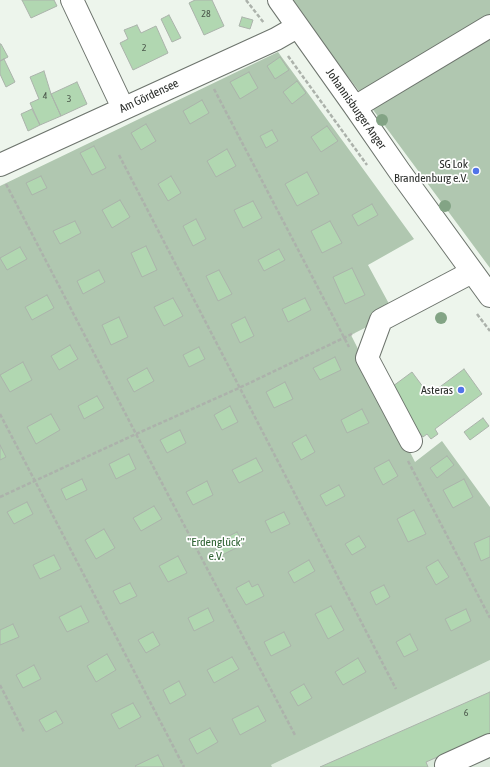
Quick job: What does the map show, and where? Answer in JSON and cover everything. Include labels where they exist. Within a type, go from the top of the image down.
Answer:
[{"type":"street","points":[[72,0],[123,108]]},
{"type":"street","name":"Johannisburger Anger","points":[[279,0],[400,172],[490,296]]},
{"type":"street","name":"Am Gördensee","points":[[2,172],[123,108],[276,39],[298,26]]},
{"type":"street","points":[[355,107],[490,26]]},
{"type":"street","points":[[408,449],[367,358],[381,320],[472,272]]},
{"type":"street","points":[[446,765],[490,745]]},
{"type":"path","points":[[205,71],[351,352]]},
{"type":"path","points":[[119,155],[396,689]]},
{"type":"path","points":[[2,172],[136,434],[295,735]]},
{"type":"path","points":[[0,497],[239,388],[381,320]]},
{"type":"path","points":[[0,414],[184,767]]},
{"type":"path","points":[[408,449],[490,618]]},
{"type":"path","points":[[0,685],[24,732]]},
{"type":"shaded area","points":[[490,660],[490,767],[266,767],[271,765]]},
{"type":"green space","points":[[290,0],[490,0],[490,268],[368,103]]},
{"type":"green space","name":"\"Erdenglück\" e.V.","points":[[278,52],[414,239],[368,265],[394,313],[351,335],[415,462],[442,441],[490,507],[490,660],[271,765],[272,767],[0,767],[0,186]]},
{"type":"building","points":[[22,0],[54,0],[57,6],[31,18]]},
{"type":"building","points":[[195,0],[212,0],[224,26],[204,35],[189,3]]},
{"type":"building","points":[[169,15],[181,38],[172,42],[161,19]]},
{"type":"building","points":[[242,17],[253,20],[250,29],[239,26]]},
{"type":"building","points":[[137,25],[141,33],[156,26],[168,53],[133,70],[120,43],[128,39],[124,30]]},
{"type":"building","points":[[0,44],[8,57],[0,61]]},
{"type":"building","points":[[280,57],[289,70],[275,79],[267,66]]},
{"type":"building","points":[[4,59],[15,82],[6,87],[0,74],[0,61]]},
{"type":"building","points":[[44,71],[51,94],[61,116],[40,125],[30,103],[39,99],[30,77]]},
{"type":"building","points":[[249,72],[258,88],[240,99],[230,82]]},
{"type":"building","points":[[297,81],[306,93],[292,104],[283,92]]},
{"type":"building","points":[[77,82],[87,104],[61,116],[51,94]]},
{"type":"building","points":[[202,100],[209,113],[190,124],[183,111]]},
{"type":"building","points":[[32,109],[40,125],[28,131],[21,114]]},
{"type":"building","points":[[146,124],[156,141],[141,150],[131,133]]},
{"type":"building","points":[[327,126],[338,141],[321,152],[311,137]]},
{"type":"building","points":[[272,130],[278,141],[266,148],[260,136]]},
{"type":"building","points":[[94,146],[106,168],[92,175],[80,153]]},
{"type":"building","points":[[227,149],[236,166],[216,177],[207,161]]},
{"type":"building","points":[[307,172],[319,194],[297,206],[285,184]]},
{"type":"building","points":[[41,176],[47,188],[32,195],[26,183]]},
{"type":"building","points":[[171,176],[181,193],[168,201],[158,184]]},
{"type":"building","points":[[120,200],[130,217],[112,228],[102,210]]},
{"type":"building","points":[[253,201],[262,218],[243,228],[234,210]]},
{"type":"building","points":[[372,204],[378,215],[358,226],[352,215]]},
{"type":"building","points":[[196,219],[206,239],[193,246],[183,226]]},
{"type":"building","points":[[75,221],[81,233],[60,244],[53,231]]},
{"type":"building","points":[[330,221],[342,243],[322,253],[311,231]]},
{"type":"building","points":[[146,246],[157,270],[142,277],[131,253]]},
{"type":"building","points":[[20,247],[27,259],[7,270],[0,258]]},
{"type":"building","points":[[279,249],[285,260],[264,271],[258,260]]},
{"type":"building","points":[[352,268],[365,295],[345,304],[333,277]]},
{"type":"building","points":[[99,270],[105,282],[83,294],[77,281]]},
{"type":"building","points":[[219,270],[232,294],[218,301],[206,276]]},
{"type":"building","points":[[47,295],[54,308],[32,320],[25,307]]},
{"type":"building","points":[[173,298],[183,316],[164,326],[154,307]]},
{"type":"building","points":[[305,298],[311,310],[288,322],[282,309]]},
{"type":"building","points":[[119,317],[128,337],[111,345],[102,325]]},
{"type":"building","points":[[245,317],[254,336],[240,343],[231,324]]},
{"type":"building","points":[[70,345],[78,359],[59,370],[51,356]]},
{"type":"building","points":[[199,347],[205,359],[189,367],[183,355]]},
{"type":"building","points":[[335,357],[341,370],[320,380],[313,368]]},
{"type":"building","points":[[23,362],[32,380],[10,392],[0,375]]},
{"type":"building","points":[[147,368],[154,381],[134,392],[127,379]]},
{"type":"building","points":[[464,369],[482,394],[435,429],[438,434],[431,439],[427,434],[423,437],[404,413],[389,389],[412,372],[429,395]]},
{"type":"building","points":[[285,382],[293,399],[274,408],[266,392]]},
{"type":"building","points":[[97,396],[104,408],[84,419],[78,406]]},
{"type":"building","points":[[230,406],[238,422],[222,430],[214,415]]},
{"type":"building","points":[[362,409],[369,423],[347,433],[341,420]]},
{"type":"building","points":[[51,414],[60,430],[36,444],[27,427]]},
{"type":"building","points":[[483,418],[489,426],[470,440],[464,432]]},
{"type":"building","points":[[180,430],[186,443],[167,453],[160,440]]},
{"type":"building","points":[[306,435],[315,452],[301,460],[292,443]]},
{"type":"building","points":[[0,445],[6,457],[0,460]]},
{"type":"building","points":[[129,454],[136,469],[116,479],[109,464]]},
{"type":"building","points":[[447,456],[454,465],[437,478],[430,468]]},
{"type":"building","points":[[256,458],[263,471],[239,483],[232,470]]},
{"type":"building","points":[[389,460],[398,476],[383,485],[374,468]]},
{"type":"building","points":[[82,479],[87,490],[66,500],[61,489]]},
{"type":"building","points":[[464,479],[473,497],[453,508],[443,490]]},
{"type":"building","points":[[207,481],[213,495],[193,505],[186,492]]},
{"type":"building","points":[[339,485],[345,496],[326,506],[320,495]]},
{"type":"building","points":[[27,502],[33,514],[14,524],[7,512]]},
{"type":"building","points":[[154,506],[162,519],[141,531],[133,518]]},
{"type":"building","points":[[414,510],[426,534],[408,542],[397,519]]},
{"type":"building","points":[[284,512],[290,524],[271,533],[265,521]]},
{"type":"building","points":[[104,529],[115,548],[96,559],[85,540]]},
{"type":"building","points":[[237,532],[244,544],[220,556],[213,544]]},
{"type":"building","points":[[359,536],[366,547],[352,555],[345,544]]},
{"type":"building","points":[[490,536],[490,557],[481,561],[474,543]]},
{"type":"building","points":[[54,555],[61,569],[40,579],[33,565]]},
{"type":"building","points":[[178,556],[187,573],[168,582],[159,566]]},
{"type":"building","points":[[309,560],[315,571],[294,583],[288,572]]},
{"type":"building","points":[[438,560],[449,577],[436,585],[426,567]]},
{"type":"building","points":[[249,581],[252,587],[258,584],[264,596],[246,605],[236,588]]},
{"type":"building","points":[[130,583],[137,596],[120,604],[113,591]]},
{"type":"building","points":[[384,585],[390,597],[376,605],[370,592]]},
{"type":"building","points":[[81,606],[89,622],[67,632],[59,617]]},
{"type":"building","points":[[331,606],[344,630],[328,639],[315,614]]},
{"type":"building","points":[[208,608],[214,621],[194,631],[188,618]]},
{"type":"building","points":[[466,609],[471,621],[451,631],[445,619]]},
{"type":"building","points":[[13,624],[19,637],[0,645],[0,630]]},
{"type":"building","points":[[153,632],[160,645],[146,653],[138,640]]},
{"type":"building","points":[[284,632],[291,646],[271,656],[264,642]]},
{"type":"building","points":[[410,634],[418,650],[404,657],[396,642]]},
{"type":"building","points":[[107,654],[116,670],[96,682],[87,666]]},
{"type":"building","points":[[232,657],[239,669],[214,683],[207,670]]},
{"type":"building","points":[[358,658],[366,672],[343,685],[335,672]]},
{"type":"building","points":[[34,665],[41,679],[23,688],[16,675]]},
{"type":"building","points":[[179,681],[186,695],[170,704],[163,690]]},
{"type":"building","points":[[304,684],[312,698],[298,706],[290,692]]},
{"type":"building","points":[[490,692],[490,734],[426,762],[428,767],[320,767]]},
{"type":"building","points":[[133,703],[141,717],[119,729],[111,714]]},
{"type":"building","points":[[258,706],[266,721],[240,735],[232,719]]},
{"type":"building","points":[[56,711],[63,723],[46,732],[39,720]]},
{"type":"building","points":[[210,728],[218,742],[197,754],[189,739]]},
{"type":"building","points":[[158,755],[164,767],[135,766]]},
{"type":"place","name":"SG Lok Brandenburg e.V.","points":[[476,171]]},
{"type":"place","name":"Asteras","points":[[461,390]]}]
